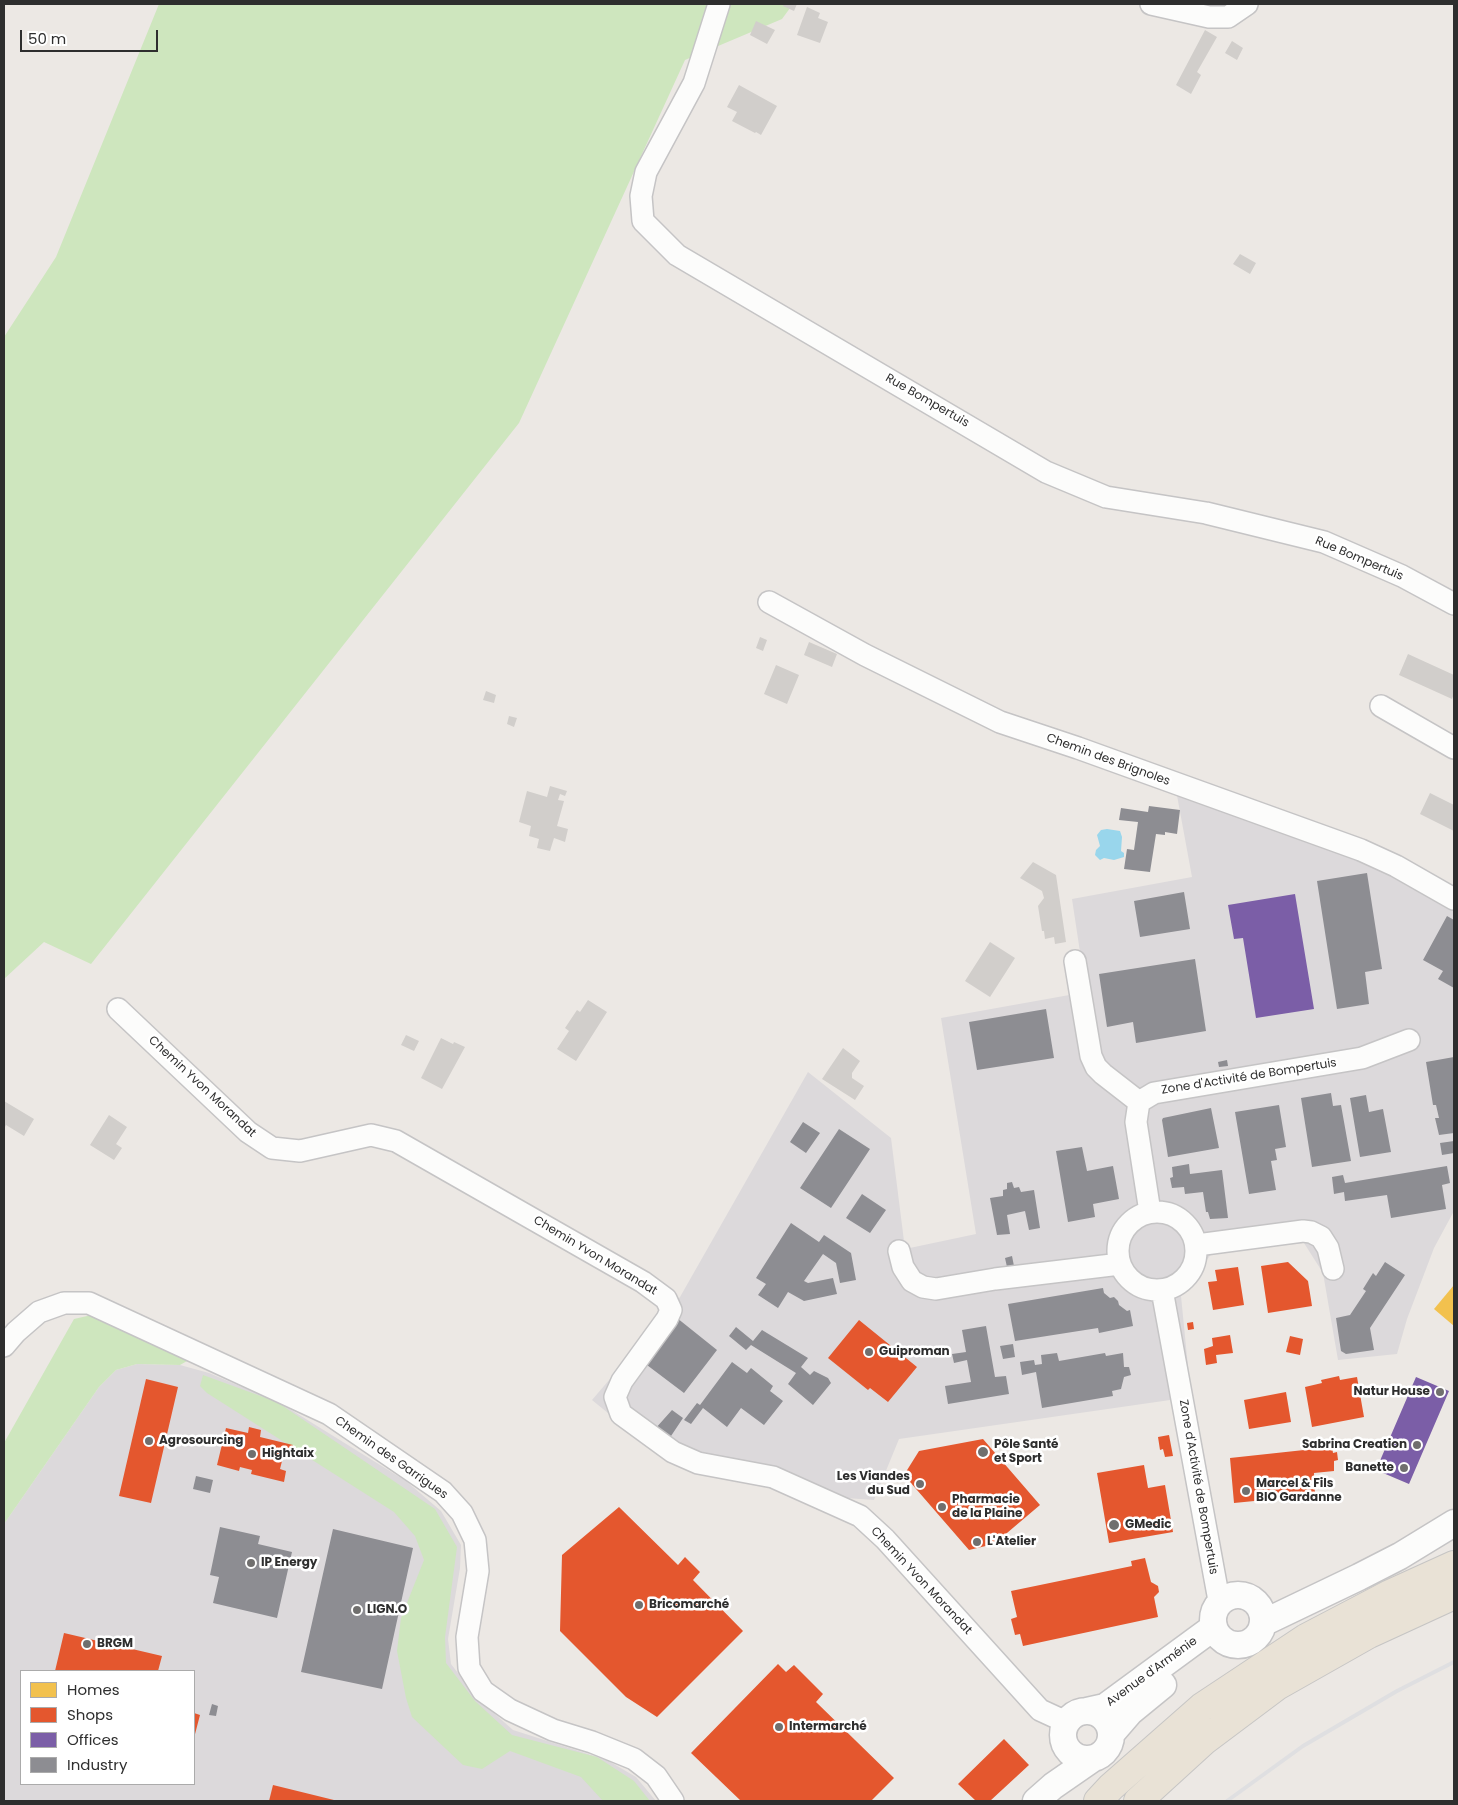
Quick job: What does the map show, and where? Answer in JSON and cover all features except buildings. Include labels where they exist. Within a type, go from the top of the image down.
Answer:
[{"type":"highway","points":[[1098,1801],[1111,1787],[1202,1707],[1306,1638],[1390,1594],[1454,1565]]},
{"type":"highway","points":[[1138,1801],[1205,1740],[1278,1686],[1369,1634],[1454,1595]]},
{"type":"street","name":"Rue Bompertuis","points":[[720,4],[694,83],[646,172],[641,196],[644,221],[677,255],[1046,472],[1106,497],[1206,513],[1324,542],[1402,576],[1454,604]]},
{"type":"street","points":[[1151,4],[1209,17],[1228,17],[1247,4]]},
{"type":"street","name":"Chemin des Brignoles","points":[[769,602],[865,655],[1000,722],[1078,748],[1361,850],[1396,866],[1454,899]]},
{"type":"street","points":[[1380,706],[1454,748]]},
{"type":"street","points":[[1075,961],[1091,1056],[1103,1074],[1139,1102],[1136,1122],[1150,1212]]},
{"type":"street","name":"Chemin Yvon Morandat","points":[[118,1009],[248,1132],[272,1148],[300,1151],[371,1136],[396,1141],[643,1282],[666,1299],[671,1310],[667,1319],[622,1381],[615,1397],[621,1414],[673,1452],[698,1463],[773,1477],[860,1516],[885,1539],[1040,1710],[1073,1726]]},
{"type":"street","name":"Zone d'Activité de Bompertuis","points":[[1139,1102],[1154,1092],[1362,1058],[1409,1040]]},
{"type":"street","points":[[1150,1212],[1163,1212],[1175,1215],[1193,1233],[1197,1245],[1196,1258],[1192,1269],[1185,1279],[1174,1286],[1162,1290],[1149,1289],[1137,1284],[1127,1276],[1120,1264],[1118,1248],[1123,1231],[1130,1222],[1140,1215],[1150,1212]]},
{"type":"street","points":[[1197,1245],[1303,1231],[1311,1232],[1321,1237],[1328,1248],[1333,1269]]},
{"type":"street","points":[[900,1251],[903,1267],[912,1281],[923,1287],[936,1289],[1120,1264]]},
{"type":"street","name":"Zone d'Activité de Bompertuis","points":[[1162,1290],[1218,1595]]},
{"type":"street","name":"Chemin des Garrigues","points":[[4,1346],[16,1332],[39,1312],[64,1303],[89,1302],[330,1414],[443,1492],[462,1513],[475,1540],[478,1571],[467,1637],[469,1668],[483,1691],[510,1710],[553,1730],[592,1742],[634,1759],[656,1776],[673,1801]]},
{"type":"street","points":[[1400,1556],[1454,1523]]},
{"type":"street","points":[[1260,1613],[1346,1583],[1454,1532]]},
{"type":"street","points":[[1240,1595],[1247,1597],[1260,1613],[1261,1631],[1249,1643],[1234,1645],[1217,1633],[1213,1615],[1221,1602],[1227,1598],[1240,1595]]},
{"type":"street","name":"Avenue d'Arménie","points":[[1073,1726],[1217,1633]]},
{"type":"street","name":"Avenue d'Arménie","points":[[1092,1758],[1098,1756],[1108,1747],[1111,1734],[1130,1712],[1212,1649],[1217,1633]]},
{"type":"street","points":[[1045,1793],[1063,1763],[1073,1726],[1095,1712],[1106,1721],[1111,1734]]},
{"type":"street","points":[[1073,1726],[1070,1752],[1076,1757],[1092,1758]]},
{"type":"street","points":[[1045,1793],[1092,1758]]},
{"type":"shaded area","points":[[1176,790],[1367,858],[1454,906],[1454,1211],[1434,1248],[1407,1319],[1397,1354],[1338,1360],[1323,1273],[1304,1243],[1214,1250],[1181,1296],[1191,1397],[899,1439],[874,1500],[832,1497],[652,1449],[592,1400],[680,1297],[808,1072],[891,1138],[905,1249],[976,1234],[941,1018],[1086,992],[1072,899],[1192,877]]},
{"type":"shaded area","points":[[137,1364],[180,1365],[209,1373],[280,1403],[406,1481],[441,1511],[461,1545],[460,1568],[448,1639],[451,1664],[477,1698],[513,1730],[607,1760],[636,1777],[656,1801],[4,1801],[4,1524],[99,1387],[116,1370]]},
{"type":"green space","points":[[159,4],[793,4],[782,19],[685,60],[519,423],[91,964],[44,942],[4,979],[4,337],[56,257]]},
{"type":"green space","points":[[96,1314],[187,1361],[180,1365],[137,1364],[116,1370],[99,1387],[4,1524],[4,1443],[74,1319]]},
{"type":"green space","points":[[203,1375],[277,1402],[435,1509],[457,1547],[445,1637],[446,1663],[475,1701],[512,1735],[597,1757],[634,1781],[650,1801],[603,1801],[581,1777],[510,1751],[482,1769],[463,1765],[412,1717],[406,1698],[397,1651],[401,1618],[424,1560],[415,1536],[394,1512],[207,1393],[200,1386]]},
{"type":"water","points":[[1101,830],[1120,831],[1122,837],[1121,851],[1124,853],[1124,857],[1114,860],[1104,858],[1100,860],[1095,855],[1096,850],[1100,846],[1097,835]]},
{"type":"railway","points":[[1227,1801],[1303,1746],[1397,1691],[1454,1662]]},
{"type":"place","name":"Guiproman","points":[[869,1352]]},
{"type":"place","name":"Natur House","points":[[1440,1392]]},
{"type":"place","name":"Agrosourcing","points":[[149,1441]]},
{"type":"place","name":"Sabrina Creation","points":[[1417,1445]]},
{"type":"place","name":"Pôle Santé et Sport","points":[[983,1452]]},
{"type":"place","name":"Hightaix","points":[[252,1454]]},
{"type":"place","name":"Banette","points":[[1404,1468]]},
{"type":"place","name":"Les Viandes du Sud","points":[[920,1484]]},
{"type":"place","name":"Marcel & Fils BIO Gardanne","points":[[1246,1491]]},
{"type":"place","name":"Pharmacie de la Plaine","points":[[942,1507]]},
{"type":"place","name":"GMedic","points":[[1114,1525]]},
{"type":"place","name":"L'Atelier","points":[[977,1542]]},
{"type":"place","name":"IP Energy","points":[[251,1563]]},
{"type":"place","name":"Bricomarché","points":[[639,1605]]},
{"type":"place","name":"LIGN.O","points":[[357,1610]]},
{"type":"place","name":"BRGM","points":[[87,1644]]},
{"type":"place","name":"Intermarché","points":[[779,1727]]}]
